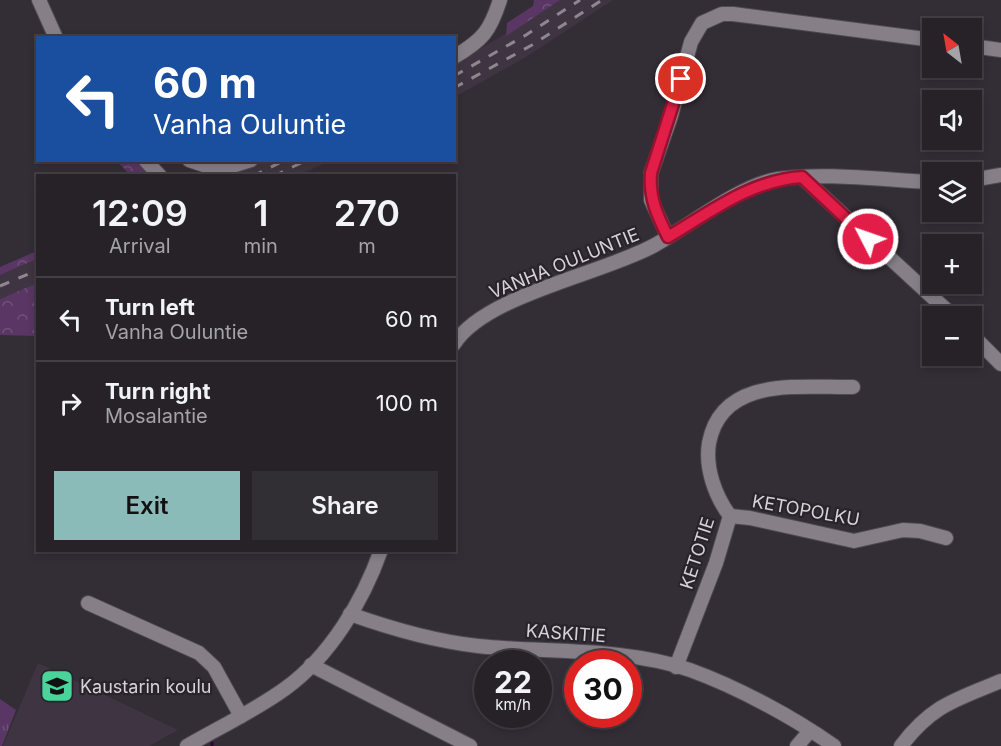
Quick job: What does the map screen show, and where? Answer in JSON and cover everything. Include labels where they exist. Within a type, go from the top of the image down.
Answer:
[{"type":"street","points":[[39,0],[55,36]]},
{"type":"street","points":[[456,56],[474,45],[487,32],[500,0]]},
{"type":"street","points":[[668,237],[651,200],[651,173],[668,125],[691,42],[702,23],[722,14],[733,14],[922,39]]},
{"type":"street","points":[[982,47],[1001,50]]},
{"type":"street","points":[[148,162],[158,174]]},
{"type":"street","points":[[195,162],[219,170],[245,162]]},
{"type":"street","points":[[982,178],[1001,175]]},
{"type":"street","points":[[802,177],[942,306]]},
{"type":"street","name":"VANHA OULUNTIE","points":[[456,339],[477,321],[500,307],[651,247],[746,190],[775,179],[802,177],[922,182]]},
{"type":"street","points":[[982,345],[1001,364]]},
{"type":"street","name":"KETOTIE","points":[[676,667],[716,563],[730,516],[716,491],[707,453],[718,417],[728,404],[760,390],[853,387]]},
{"type":"street","name":"KETOPOLKU","points":[[730,516],[759,520],[854,541],[903,530],[920,531],[946,538]]},
{"type":"street","points":[[187,746],[286,688],[311,665],[350,614],[373,574],[380,552]]},
{"type":"street","points":[[88,603],[199,653],[219,676],[241,716]]},
{"type":"street","name":"KASKITIE","points":[[350,614],[396,630],[442,641],[611,654],[676,667],[725,686],[834,746]]},
{"type":"street","points":[[311,665],[470,746]]},
{"type":"street","points":[[901,746],[919,723],[938,709],[1001,681]]},
{"type":"street","points":[[797,746],[810,731]]},
{"type":"shaded area","points":[[560,0],[613,0],[526,57],[456,96],[456,64]]},
{"type":"shaded area","points":[[261,162],[328,162],[301,174],[232,174]]},
{"type":"shaded area","points":[[36,259],[36,283],[0,299],[0,275]]},
{"type":"shaded area","name":"Kaustarin koulu","points":[[38,663],[178,730],[149,746],[3,746]]},
{"type":"green space","points":[[534,0],[560,0],[506,36],[507,23],[533,6]]},
{"type":"green space","points":[[118,162],[142,162],[153,174],[129,174]]},
{"type":"green space","points":[[36,251],[36,259],[0,275],[0,267]]},
{"type":"green space","points":[[36,283],[36,336],[0,335],[0,299]]},
{"type":"green space","points":[[0,699],[16,710],[2,746],[0,746]]},
{"type":"railway","points":[[456,75],[526,35],[580,0]]},
{"type":"railway","points":[[456,87],[532,45],[602,0]]},
{"type":"railway","points":[[257,174],[281,162]]},
{"type":"railway","points":[[278,174],[303,162]]},
{"type":"railway","points":[[0,286],[36,271]]},
{"type":"place","name":"Kaustarin koulu","points":[[57,686]]},
{"type":"route","points":[[681,79],[660,153],[651,173],[651,200],[668,237],[746,190],[775,179],[802,177],[868,239]]}]
